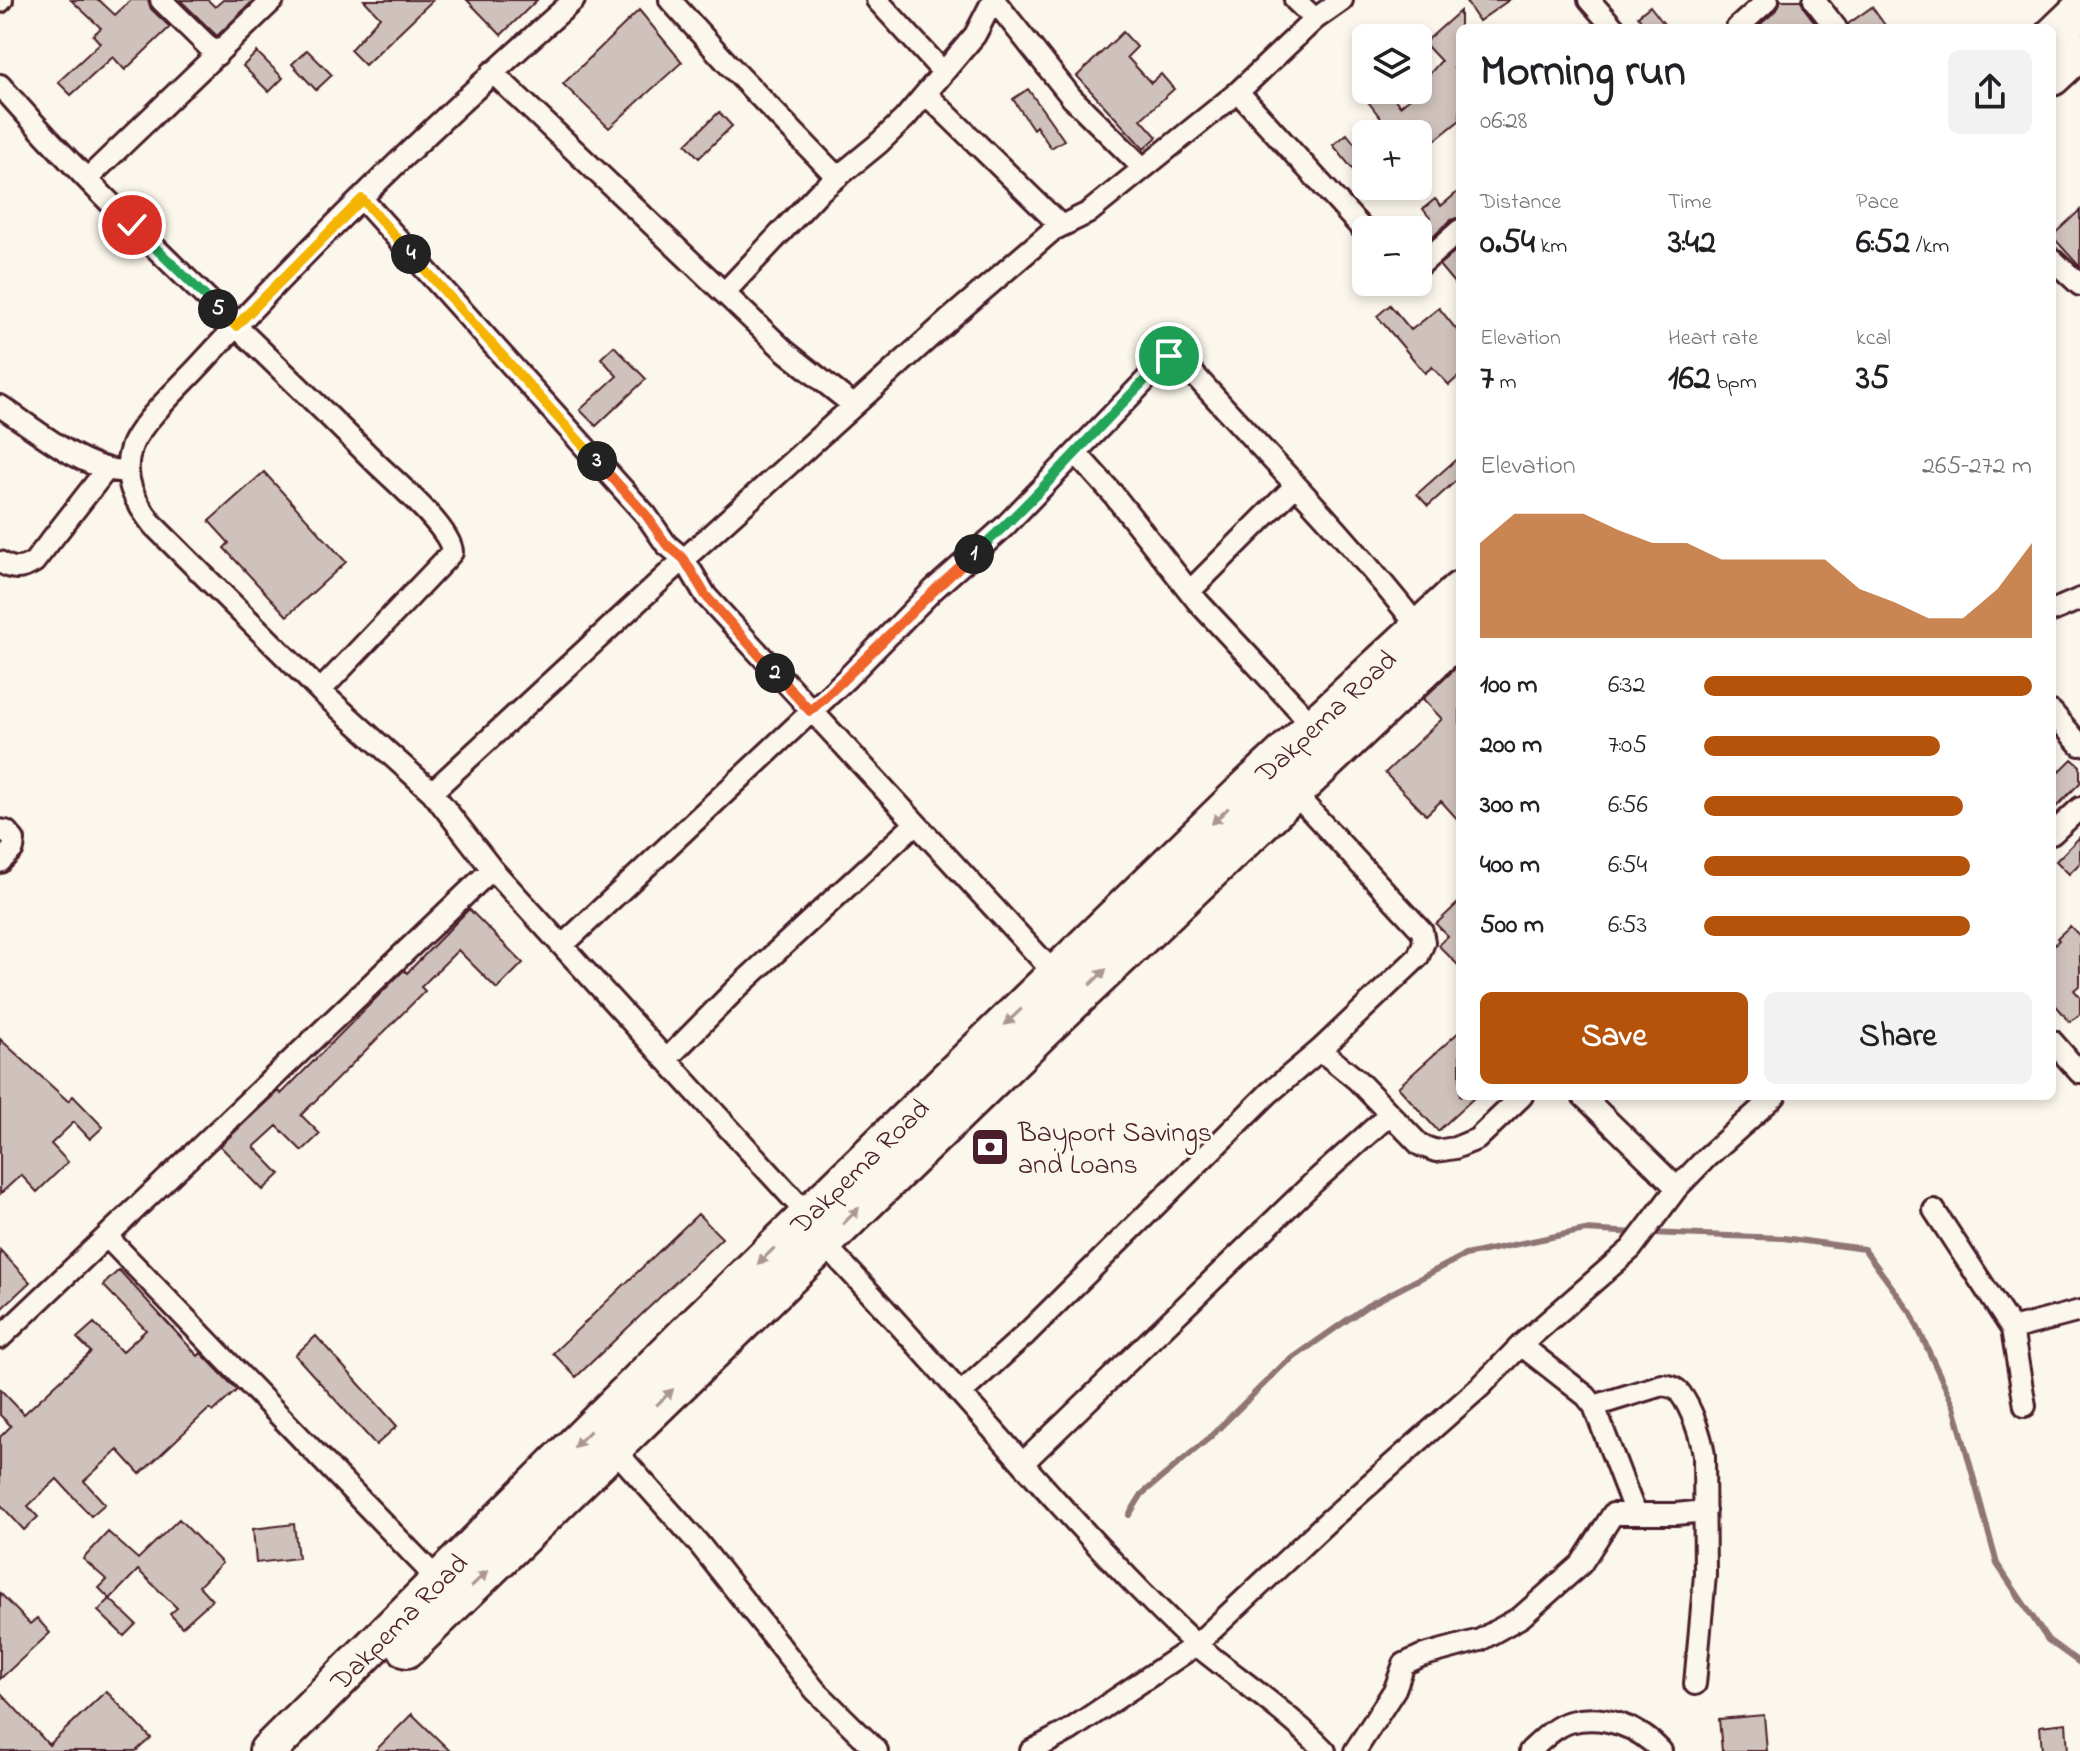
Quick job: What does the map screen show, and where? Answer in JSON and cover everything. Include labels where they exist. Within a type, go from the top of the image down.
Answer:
[{"type":"highway","points":[[2056,33],[2080,10]]},
{"type":"highway","points":[[2056,73],[2080,51]]},
{"type":"highway","name":"Dakpema Road","points":[[303,1751],[613,1448],[1056,975],[1313,725],[1456,594]]},
{"type":"highway","name":"Dakpema Road","points":[[268,1751],[687,1333],[816,1230],[1456,639]]},
{"type":"street","points":[[161,0],[217,55]]},
{"type":"street","points":[[87,179],[273,0]]},
{"type":"street","points":[[574,0],[492,72],[362,199],[236,326],[149,421],[131,446],[127,472],[135,503],[153,525],[320,691],[432,792],[492,869],[564,944],[961,1393],[1141,1590],[1196,1645],[1295,1723],[1325,1751]]},
{"type":"street","points":[[670,0],[836,176]]},
{"type":"street","points":[[877,0],[943,72]]},
{"type":"street","points":[[724,293],[836,176],[889,135],[975,35],[994,0],[1072,98],[1143,168]]},
{"type":"street","points":[[1295,0],[1315,19]]},
{"type":"street","points":[[432,792],[853,405],[1053,230],[1088,213],[1238,92],[1315,19],[1342,0]]},
{"type":"street","points":[[1589,0],[1610,24]]},
{"type":"street","points":[[1741,24],[1768,0]]},
{"type":"street","points":[[1814,0],[1833,24]]},
{"type":"street","points":[[492,72],[785,351],[853,405]]},
{"type":"street","points":[[2,91],[87,179],[350,437],[451,543],[452,552],[320,691]]},
{"type":"street","points":[[1238,92],[1352,218]]},
{"type":"street","points":[[926,94],[1061,226]]},
{"type":"street","points":[[362,199],[646,515],[666,544],[684,559],[706,596],[1056,975]]},
{"type":"street","points":[[1432,255],[1456,234]]},
{"type":"street","points":[[2056,263],[2080,285]]},
{"type":"street","points":[[564,944],[846,679],[933,590],[1004,527],[1169,356],[1182,361],[1377,573],[1419,628]]},
{"type":"street","points":[[0,406],[84,461],[106,470],[127,472]]},
{"type":"street","points":[[1077,454],[1190,591],[1313,725]]},
{"type":"street","points":[[0,562],[17,569],[34,562],[106,470]]},
{"type":"street","points":[[1190,591],[1296,485]]},
{"type":"street","points":[[2056,609],[2080,599]]},
{"type":"street","points":[[2056,717],[2080,745]]},
{"type":"street","points":[[961,1393],[1026,1334],[1269,1093],[1320,1050],[1418,957],[1424,942],[1422,931],[1293,792]]},
{"type":"street","points":[[2056,830],[2080,808]]},
{"type":"street","points":[[666,1060],[737,988],[915,824]]},
{"type":"street","points":[[0,830],[6,831],[14,840],[13,849],[0,862]]},
{"type":"street","points":[[0,1338],[492,869]]},
{"type":"street","points":[[2056,1046],[2080,1073]]},
{"type":"street","points":[[1320,1050],[1357,1080],[1420,1145],[1436,1151],[1477,1139],[1518,1100]]},
{"type":"street","points":[[1587,1100],[1677,1188]]},
{"type":"street","points":[[1031,1751],[1070,1730],[1196,1645],[1327,1522],[1481,1386],[1521,1345],[1631,1249],[1677,1188],[1771,1100]]},
{"type":"street","points":[[1024,1462],[1314,1182],[1389,1115]]},
{"type":"street","points":[[1934,1210],[2012,1329],[2025,1406]]},
{"type":"street","points":[[108,1238],[440,1582]]},
{"type":"street","points":[[2012,1329],[2080,1311]]},
{"type":"street","points":[[1521,1345],[1586,1396],[1594,1406],[1635,1513]]},
{"type":"street","points":[[1594,1406],[1662,1385],[1673,1387],[1680,1393],[1702,1439],[1705,1575],[1695,1684]]},
{"type":"street","points":[[613,1448],[699,1544],[815,1690],[877,1751]]},
{"type":"street","points":[[1355,1751],[1395,1689],[1401,1669],[1408,1661],[1480,1640],[1504,1629],[1567,1579],[1581,1564],[1611,1516],[1705,1511]]},
{"type":"street","points":[[1530,1751],[1569,1722],[1595,1720],[1617,1723],[1639,1732],[1661,1751]]},
{"type":"building","points":[[71,0],[99,0],[115,15],[131,0],[148,0],[151,9],[170,27],[125,70],[113,57],[71,95],[58,82],[100,43],[93,35],[101,28]]},
{"type":"building","points":[[180,0],[208,0],[215,7],[223,0],[254,0],[217,36]]},
{"type":"building","points":[[364,0],[433,0],[365,65],[350,50],[380,17]]},
{"type":"building","points":[[467,0],[537,0],[501,35]]},
{"type":"building","points":[[1465,0],[1509,0],[1479,21]]},
{"type":"building","points":[[1781,0],[1801,0],[1816,24],[1761,24],[1777,10]]},
{"type":"building","points":[[1650,6],[1664,24],[1644,24],[1638,16]]},
{"type":"building","points":[[1872,7],[1884,24],[1848,24]]},
{"type":"building","points":[[639,10],[682,62],[609,128],[563,84]]},
{"type":"building","points":[[1460,11],[1460,24],[1456,24],[1454,68],[1456,123],[1432,143],[1432,120],[1382,120],[1370,104],[1432,104],[1432,71],[1441,61],[1432,51],[1432,36]]},
{"type":"building","points":[[1123,32],[1137,47],[1127,57],[1151,83],[1161,74],[1174,89],[1141,119],[1157,137],[1144,149],[1077,76]]},
{"type":"building","points":[[307,50],[332,75],[316,90],[292,64]]},
{"type":"building","points":[[257,52],[283,78],[269,92],[243,66]]},
{"type":"building","points":[[1028,89],[1064,140],[1051,148],[1036,126],[1033,129],[1013,99]]},
{"type":"building","points":[[719,112],[732,126],[699,158],[686,144]]},
{"type":"building","points":[[1347,134],[1352,140],[1352,169],[1333,145]]},
{"type":"building","points":[[1456,193],[1456,218],[1432,238],[1432,216],[1423,209],[1435,199],[1441,206]]},
{"type":"building","points":[[2080,210],[2080,267],[2056,240],[2056,232]]},
{"type":"building","points":[[1456,250],[1456,285],[1439,265]]},
{"type":"building","points":[[1390,305],[1411,330],[1439,308],[1456,329],[1456,379],[1449,385],[1432,367],[1425,373],[1377,316]]},
{"type":"building","points":[[614,346],[646,379],[596,426],[580,410],[617,376],[601,358]]},
{"type":"building","points":[[1456,460],[1456,481],[1428,506],[1417,494]]},
{"type":"building","points":[[264,472],[346,562],[287,616],[224,548],[229,543],[209,521]]},
{"type":"building","points":[[1456,668],[1456,818],[1441,801],[1426,815],[1385,773],[1442,719],[1423,699]]},
{"type":"building","points":[[2072,759],[2080,766],[2080,783],[2056,807],[2056,775]]},
{"type":"building","points":[[2080,837],[2080,863],[2069,874],[2056,861]]},
{"type":"building","points":[[1456,905],[1456,963],[1438,945],[1448,936],[1436,924]]},
{"type":"building","points":[[469,909],[523,963],[497,989],[458,950],[421,987],[425,991],[301,1115],[320,1134],[302,1151],[277,1126],[254,1147],[280,1174],[263,1190],[220,1146],[278,1091],[281,1094]]},
{"type":"building","points":[[2070,926],[2080,936],[2080,985],[2074,990],[2080,997],[2080,1014],[2070,1022],[2056,1006],[2057,938]]},
{"type":"building","points":[[1456,1035],[1456,1100],[1472,1100],[1438,1131],[1398,1087]]},
{"type":"building","points":[[0,1039],[68,1101],[73,1096],[103,1127],[90,1139],[74,1122],[51,1144],[68,1162],[37,1192],[21,1175],[0,1194]]},
{"type":"building","points":[[698,1214],[722,1238],[576,1377],[553,1353]]},
{"type":"building","points":[[0,1250],[30,1282],[0,1310]]},
{"type":"building","points":[[119,1270],[198,1356],[201,1353],[237,1390],[213,1412],[209,1409],[140,1474],[118,1450],[84,1481],[105,1504],[91,1516],[57,1479],[28,1506],[38,1517],[24,1530],[0,1504],[0,1437],[11,1426],[0,1415],[0,1389],[24,1414],[91,1352],[77,1338],[94,1323],[122,1352],[146,1330],[103,1285]]},
{"type":"building","points":[[316,1336],[397,1426],[376,1445],[295,1355]]},
{"type":"building","points":[[179,1519],[222,1563],[199,1586],[212,1600],[182,1627],[170,1614],[177,1608],[138,1570],[110,1599],[99,1588],[107,1580],[83,1559],[108,1532],[138,1559]]},
{"type":"building","points":[[294,1524],[298,1558],[256,1563],[253,1529]]},
{"type":"building","points":[[0,1593],[30,1624],[37,1618],[50,1633],[0,1679]]},
{"type":"building","points":[[110,1599],[136,1624],[124,1636],[98,1611]]},
{"type":"building","points":[[106,1691],[151,1738],[136,1751],[0,1751],[0,1692],[49,1745]]},
{"type":"building","points":[[412,1714],[450,1751],[375,1751]]},
{"type":"building","points":[[1764,1715],[1767,1751],[1722,1751],[1719,1719]]},
{"type":"building","points":[[2066,1723],[2068,1751],[2042,1751],[2040,1726]]},
{"type":"waterway","points":[[1129,1515],[1142,1494],[1208,1439],[1283,1365],[1367,1306],[1465,1255],[1585,1230],[1637,1233]]},
{"type":"waterway","points":[[1649,1233],[1783,1238],[1864,1249],[1911,1313],[1954,1406],[1997,1564],[2048,1640],[2080,1663]]},
{"type":"place","name":"Bayport Savings and Loans","points":[[990,1147]]},
{"type":"route","points":[[132,225],[236,326],[362,199],[646,515],[666,544],[684,559],[706,596],[810,711],[846,679],[933,590],[1004,527],[1169,356]]}]
